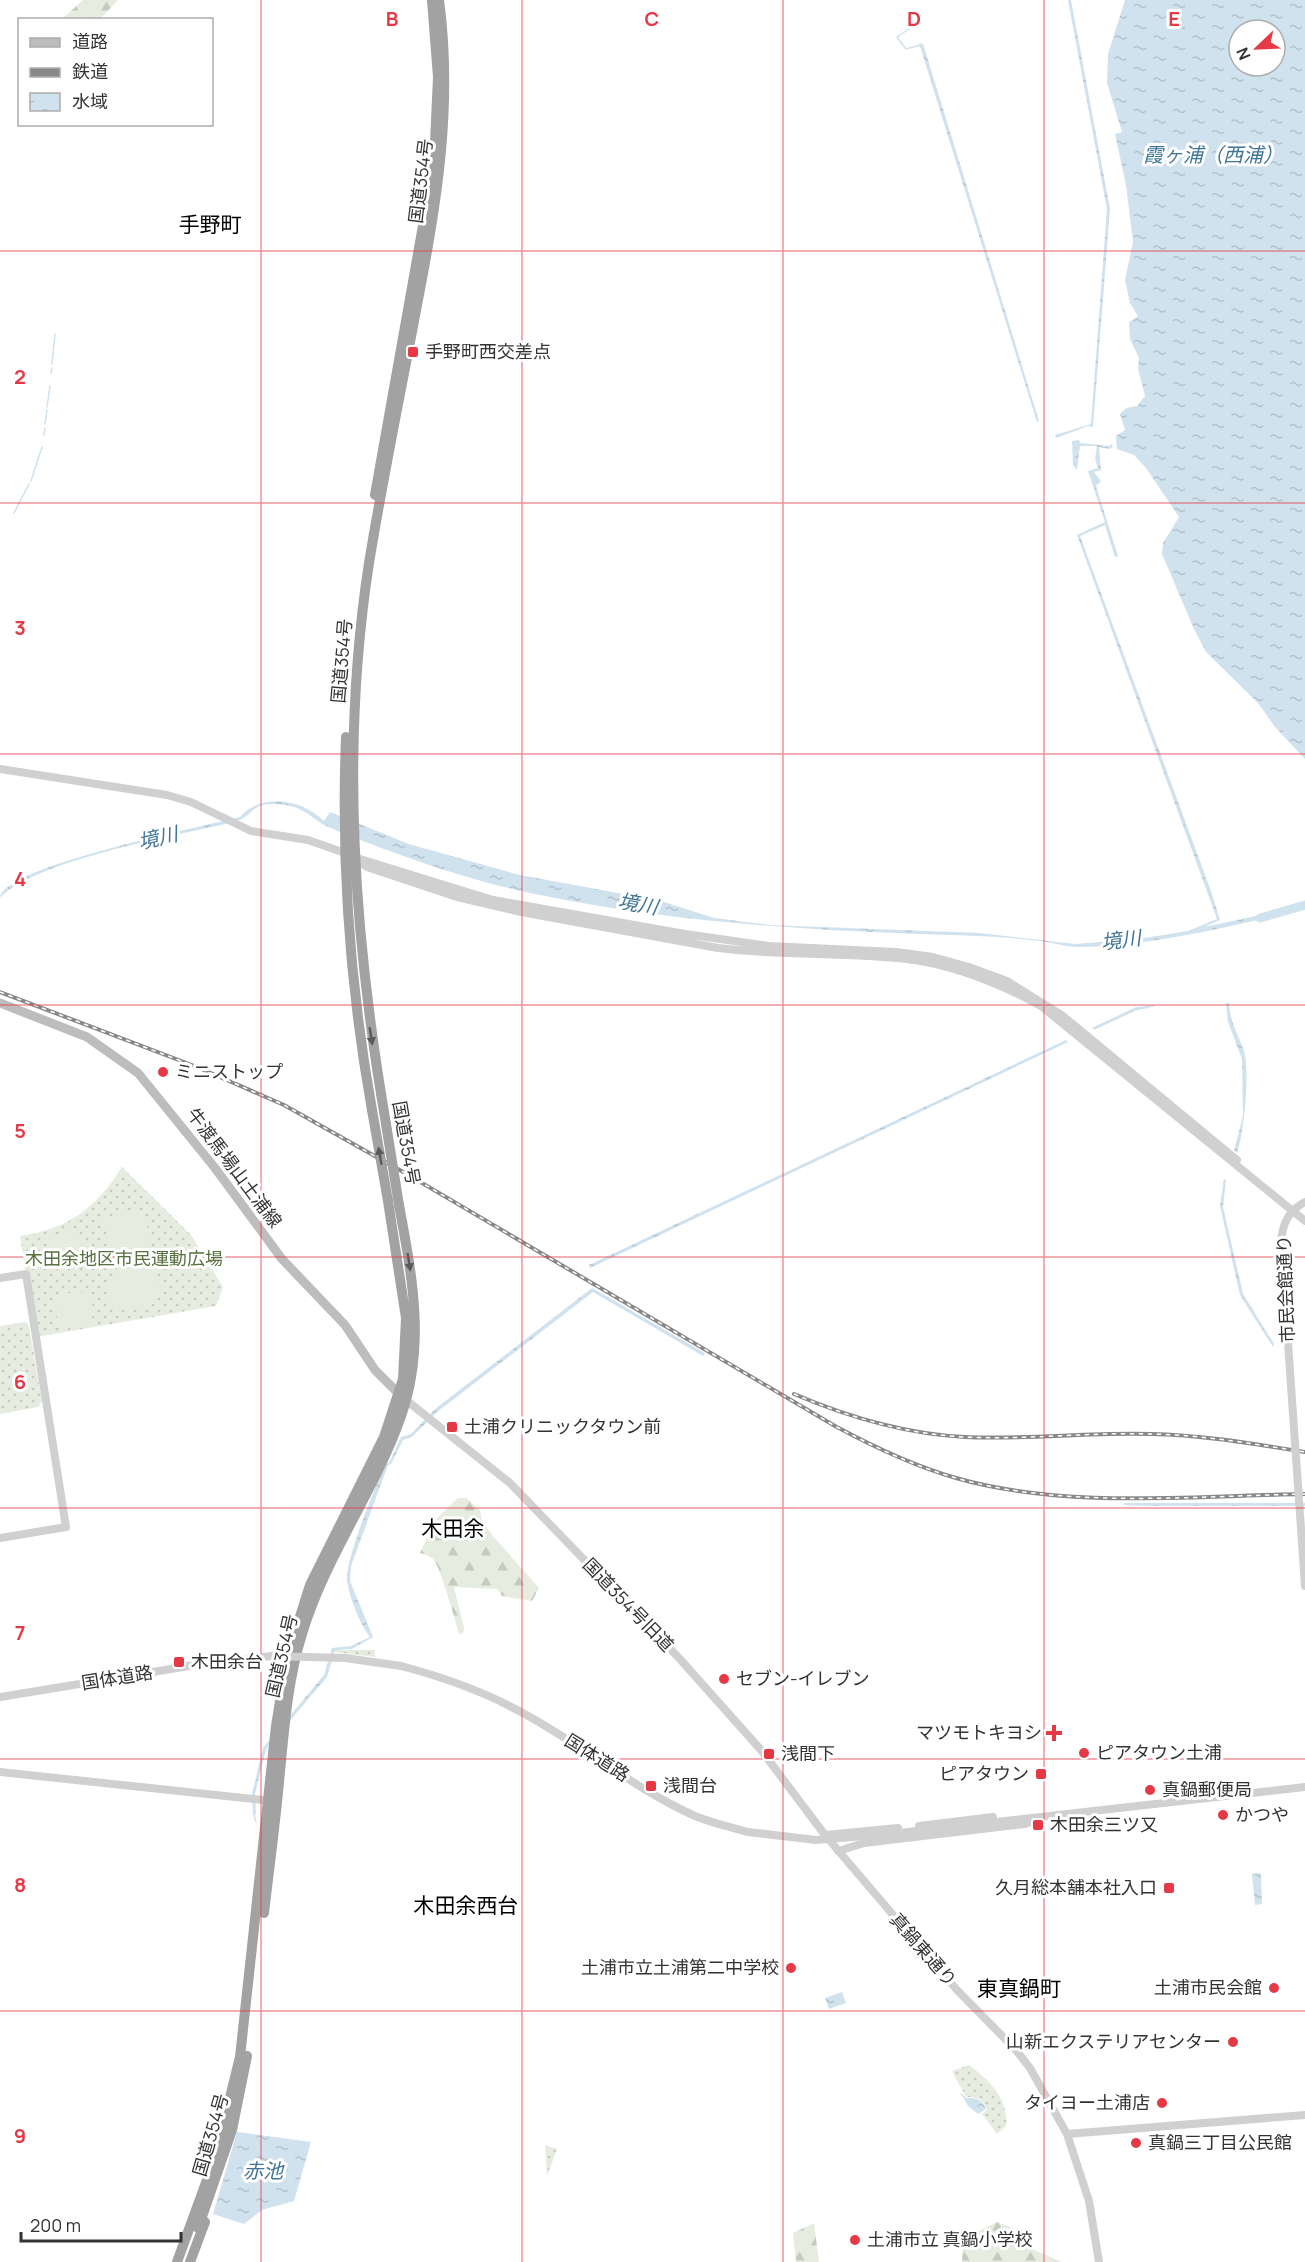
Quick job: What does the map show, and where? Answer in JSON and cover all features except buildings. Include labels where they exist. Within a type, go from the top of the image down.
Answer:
[{"type":"highway","name":"国道354号","points":[[402,1397],[406,1318],[352,972],[346,731],[356,609],[434,164],[438,77],[432,0]]},
{"type":"highway","name":"国道354号","points":[[348,816],[358,654],[369,562],[432,231],[442,164],[446,77],[440,0]]},
{"type":"highway","name":"国道354号","points":[[177,2262],[232,2130],[248,2055],[273,1800],[290,1683],[301,1635],[328,1567],[392,1440],[414,1351],[416,1308],[363,978],[349,855]]},
{"type":"highway","name":"国道354号","points":[[184,2262],[209,2188]]},
{"type":"highway","points":[[172,2262],[209,2188]]},
{"type":"highway","points":[[190,2262],[201,2234],[209,2188]]},
{"type":"main road","name":"牛渡馬場山土浦線","points":[[0,1003],[87,1037],[138,1073],[215,1168],[282,1259],[345,1325],[375,1371],[402,1397]]},
{"type":"street","points":[[0,769],[166,795],[191,802],[259,833],[302,838],[493,900],[747,944],[896,951],[933,957],[969,967],[1007,981],[1063,1016],[1229,1153],[1248,1173],[1305,1221]]},
{"type":"street","name":"市民会館通り","points":[[1305,1202],[1294,1212],[1280,1234],[1305,1586]]},
{"type":"street","points":[[0,1278],[26,1274],[66,1527],[0,1538]]},
{"type":"street","name":"国道354号旧道","points":[[402,1397],[502,1476],[576,1550],[761,1750],[825,1835]]},
{"type":"street","name":"国体道路","points":[[0,1697],[195,1665],[271,1656],[345,1658],[401,1666],[490,1696],[542,1724],[674,1805],[709,1821],[748,1832],[816,1840],[1012,1821],[1305,1787]]},
{"type":"street","points":[[0,1772],[273,1800]]},
{"type":"street","points":[[825,1835],[1004,1816],[1012,1821]]},
{"type":"street","points":[[838,1851],[864,1843],[1025,1824],[1041,1817]]},
{"type":"street","name":"真鍋東通り","points":[[825,1835],[957,1990],[1015,2049],[1033,2073],[1067,2134],[1089,2200],[1100,2262]]},
{"type":"street","points":[[1067,2134],[1305,2115]]},
{"type":"green space","points":[[83,0],[118,0],[101,18],[63,18]]},
{"type":"green space","name":"木田余地区市民運動広場","points":[[122,1167],[191,1235],[223,1287],[216,1306],[36,1337],[20,1236],[53,1228],[80,1214],[102,1194]]},
{"type":"green space","points":[[138,1212],[146,1218],[150,1251],[132,1257],[111,1250],[104,1217]]},
{"type":"green space","points":[[71,1231],[83,1246],[83,1257],[69,1267],[52,1270],[47,1245],[51,1237]]},
{"type":"green space","points":[[153,1253],[161,1293],[154,1304],[114,1311],[108,1295],[110,1280],[119,1267],[132,1257]]},
{"type":"green space","points":[[77,1290],[90,1300],[94,1308],[92,1318],[89,1324],[64,1328],[57,1324],[56,1298]]},
{"type":"green space","points":[[25,1322],[29,1326],[42,1401],[38,1407],[0,1414],[0,1326]]},
{"type":"green space","points":[[458,1498],[466,1498],[480,1510],[482,1521],[493,1536],[539,1588],[532,1601],[502,1596],[497,1589],[454,1587],[464,1628],[463,1633],[459,1634],[436,1563],[430,1557],[420,1553],[437,1518]]},
{"type":"green space","points":[[335,1650],[375,1650],[375,1657],[334,1652]]},
{"type":"green space","points":[[969,2065],[984,2077],[1001,2099],[1006,2116],[1006,2126],[997,2134],[982,2114],[987,2110],[984,2103],[976,2098],[966,2097],[952,2071]]},
{"type":"green space","points":[[545,2145],[557,2149],[547,2176]]},
{"type":"green space","points":[[997,2222],[1010,2227],[1034,2250],[1062,2262],[962,2262],[963,2239]]},
{"type":"green space","points":[[814,2223],[819,2262],[796,2262],[793,2233]]},
{"type":"water","points":[[1068,0],[1071,0],[1110,209],[1093,427],[1088,426],[1056,438],[1055,435],[1091,424],[1107,209]]},
{"type":"water","name":"霞ヶ浦（西浦）","points":[[1125,0],[1305,0],[1305,759],[1275,727],[1258,703],[1206,652],[1162,554],[1163,543],[1179,517],[1146,468],[1134,455],[1117,449],[1116,436],[1125,430],[1120,414],[1126,408],[1137,406],[1145,396],[1138,369],[1139,358],[1130,339],[1129,322],[1138,316],[1130,303],[1125,280],[1133,242],[1126,185],[1115,134],[1122,132],[1107,83],[1108,54]]},
{"type":"water","points":[[919,43],[923,44],[928,60],[1039,421],[1037,422]]},
{"type":"water","points":[[1079,440],[1080,443],[1109,446],[1112,444],[1113,447],[1109,449],[1099,447],[1101,470],[1094,472],[1101,481],[1096,486],[1118,556],[1115,557],[1105,525],[1080,536],[1211,891],[1220,920],[1204,927],[1270,913],[1271,917],[1152,941],[1079,947],[1010,938],[771,925],[979,933],[1075,944],[1138,939],[1188,931],[1217,919],[1077,535],[1105,522],[1088,471],[1098,468],[1095,459],[1097,446],[1080,446],[1077,470],[1073,465],[1072,441]]},
{"type":"water","points":[[270,801],[294,803],[315,813],[324,821],[330,812],[409,844],[520,875],[661,901],[714,918],[768,925],[637,912],[491,884],[385,849],[333,829],[294,807],[275,804],[259,806],[237,821],[138,843],[71,862],[17,885],[0,898],[10,886],[34,873],[108,849],[240,817],[249,809]]},
{"type":"water","points":[[1226,1003],[1229,1003],[1246,1061],[1245,1102],[1242,1132],[1237,1153],[1234,1151],[1243,1116],[1242,1059],[1228,1022]]},
{"type":"water","points":[[1148,1006],[1149,1008],[1137,1010],[1094,1030],[1092,1028],[1136,1007]]},
{"type":"water","points":[[1066,1040],[1068,1042],[590,1268],[589,1265]]},
{"type":"water","points":[[1224,1179],[1226,1180],[1223,1207],[1243,1294],[1274,1344],[1273,1347],[1240,1295],[1220,1206]]},
{"type":"water","points":[[592,1288],[705,1353],[703,1356],[593,1292],[437,1412],[412,1437],[403,1440],[391,1464],[388,1465],[351,1566],[350,1581],[373,1637],[352,1649],[335,1650],[327,1677],[266,1749],[255,1794],[256,1814],[253,1815],[252,1794],[263,1748],[324,1675],[332,1648],[351,1646],[370,1637],[362,1625],[348,1587],[348,1570],[356,1540],[375,1489],[385,1464],[389,1463],[401,1437],[411,1434],[435,1409]]},
{"type":"water","points":[[1124,1503],[1305,1503],[1305,1506],[1146,1506],[1124,1505]]},
{"type":"water","points":[[1261,1873],[1262,1904],[1255,1905],[1252,1874]]},
{"type":"water","points":[[842,1992],[846,2003],[829,2009],[825,1998]]},
{"type":"water","points":[[960,2092],[966,2098],[981,2101],[986,2109],[978,2114],[968,2106]]},
{"type":"water","name":"赤池","points":[[237,2132],[311,2142],[294,2201],[262,2210],[244,2224],[213,2214]]},
{"type":"waterway","points":[[915,25],[897,37],[906,49],[921,45]]},
{"type":"waterway","points":[[52,364],[55,334]]},
{"type":"waterway","points":[[51,373],[52,368]]},
{"type":"waterway","points":[[47,407],[50,386]]},
{"type":"waterway","points":[[45,424],[47,410]]},
{"type":"waterway","points":[[44,435],[45,428]]},
{"type":"waterway","points":[[31,481],[42,447]]},
{"type":"waterway","points":[[14,513],[29,484]]},
{"type":"waterway","name":"境川","points":[[1260,918],[1305,905]]},
{"type":"waterway","points":[[1146,1007],[1153,1006]]},
{"type":"waterway","points":[[254,1815],[256,1822]]},
{"type":"railway","points":[[0,992],[197,1067],[284,1105],[405,1173],[835,1426],[879,1449],[925,1468],[997,1488],[1040,1494],[1129,1498],[1305,1494]]},
{"type":"railway","points":[[794,1394],[877,1423],[943,1435],[988,1438],[1104,1434],[1170,1435],[1228,1440],[1305,1452]]},
{"type":"place","name":"手野町西交差点","points":[[413,352]]},
{"type":"place","name":"ミニストップ","points":[[163,1072]]},
{"type":"place","name":"土浦クリニックタウン前","points":[[452,1427]]},
{"type":"place","name":"木田余台","points":[[179,1662]]},
{"type":"place","name":"セブン-イレブン","points":[[724,1679]]},
{"type":"place","name":"マツモトキヨシ","points":[[1054,1733]]},
{"type":"place","name":"ピアタウン土浦","points":[[1084,1753]]},
{"type":"place","name":"浅間下","points":[[769,1754]]},
{"type":"place","name":"ピアタウン","points":[[1041,1774]]},
{"type":"place","name":"浅間台","points":[[651,1786]]},
{"type":"place","name":"真鍋郵便局","points":[[1150,1790]]},
{"type":"place","name":"かつや","points":[[1223,1815]]},
{"type":"place","name":"木田余三ツ又","points":[[1038,1825]]},
{"type":"place","name":"久月総本舗本社入口","points":[[1169,1888]]},
{"type":"place","name":"土浦市立土浦第二中学校","points":[[791,1968]]},
{"type":"place","name":"土浦市民会館","points":[[1274,1988]]},
{"type":"place","name":"山新エクステリアセンター","points":[[1233,2042]]},
{"type":"place","name":"タイヨー土浦店","points":[[1162,2103]]},
{"type":"place","name":"真鍋三丁目公民館","points":[[1136,2143]]},
{"type":"place","name":"土浦市立 真鍋小学校","points":[[855,2240]]},
{"type":"district","name":"手野町","points":[[210,225]]},
{"type":"district","name":"木田余","points":[[453,1529]]},
{"type":"district","name":"木田余西台","points":[[466,1906]]},
{"type":"district","name":"東真鍋町","points":[[1019,1989]]}]
